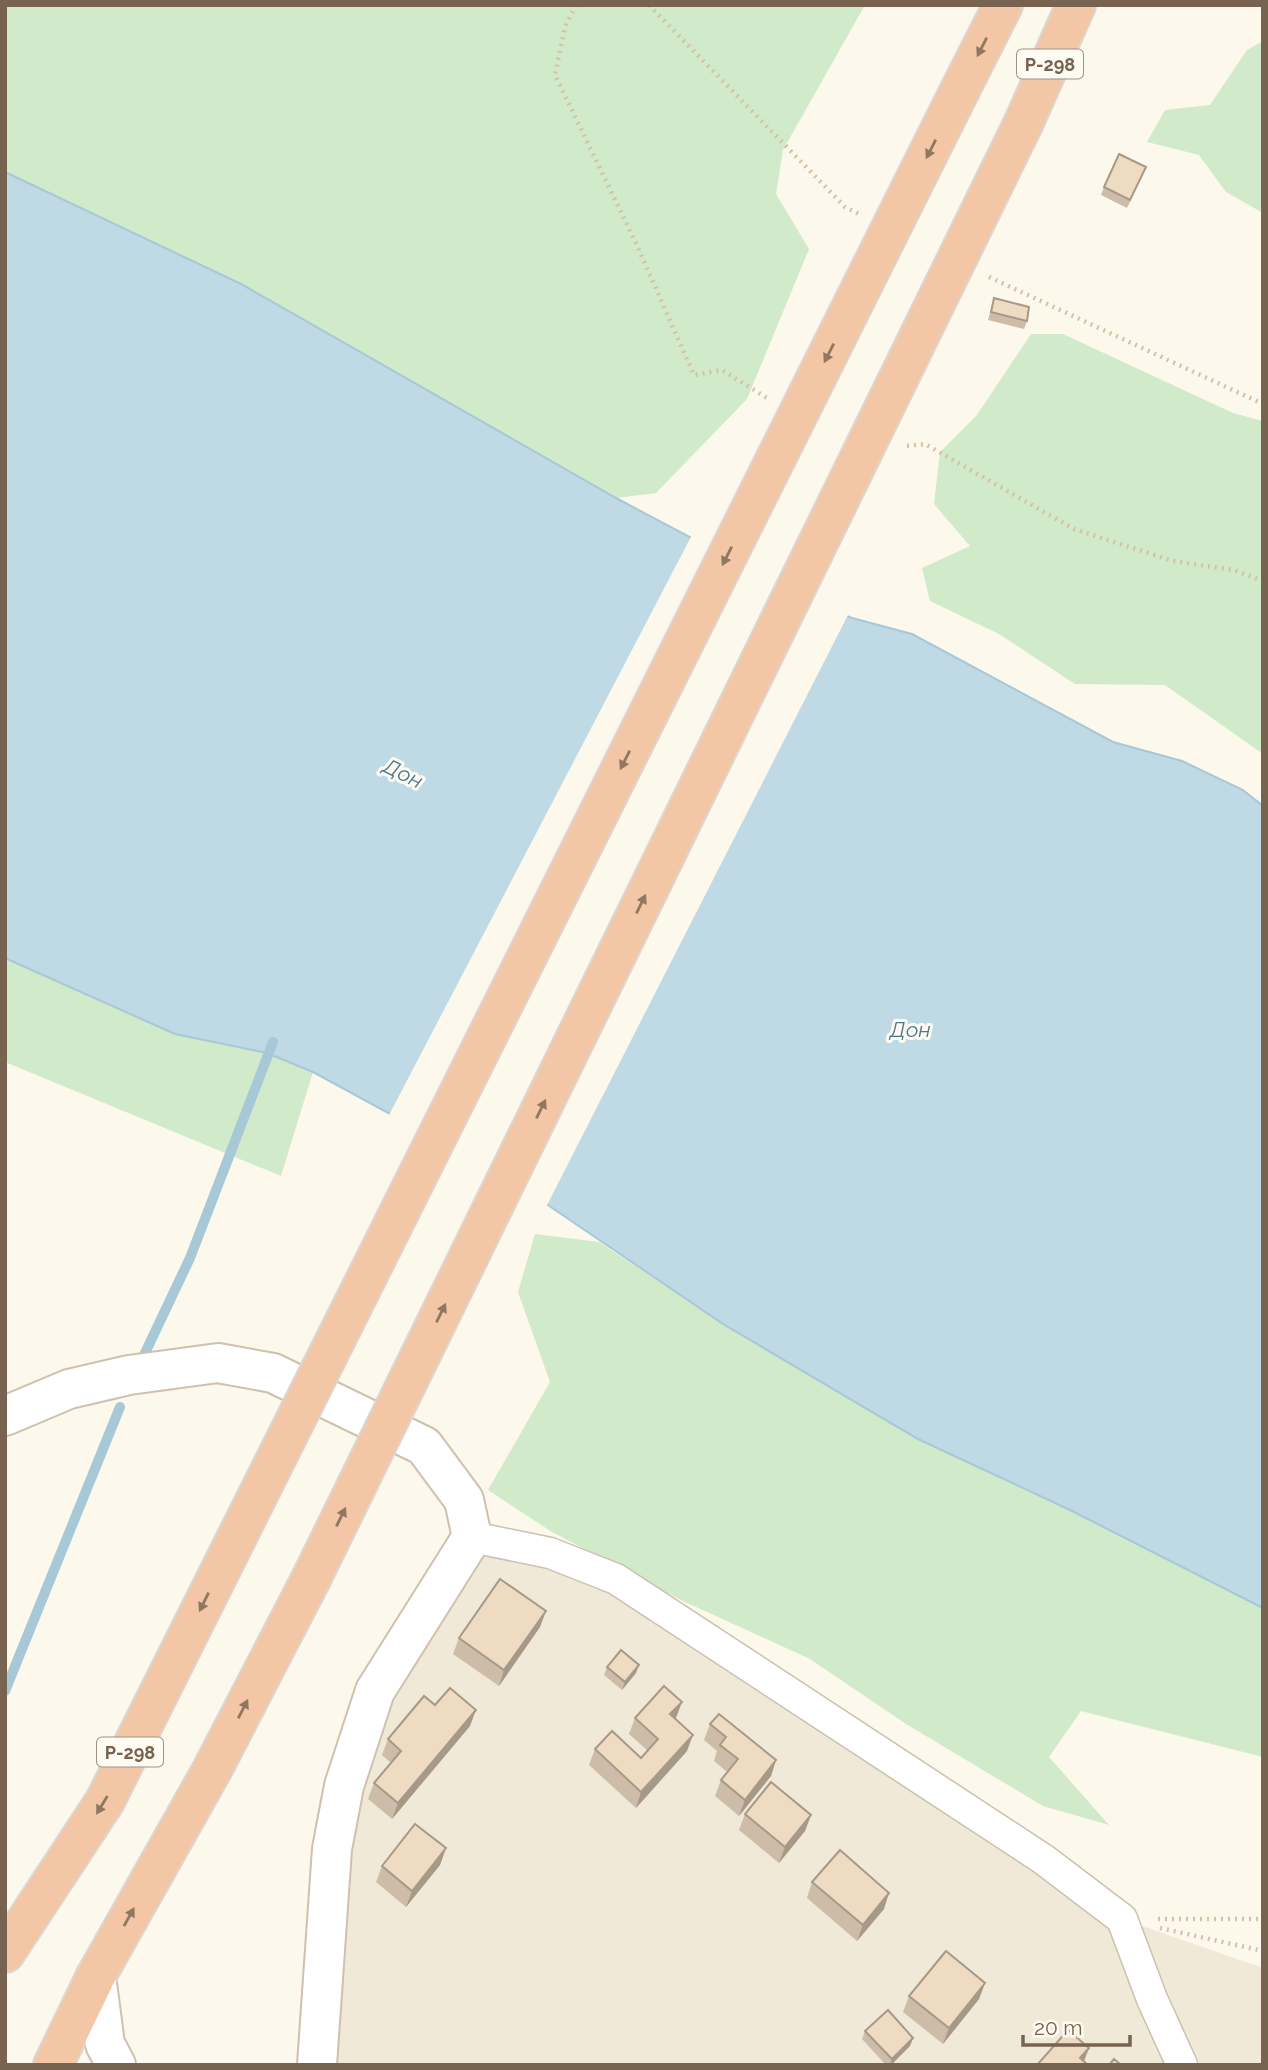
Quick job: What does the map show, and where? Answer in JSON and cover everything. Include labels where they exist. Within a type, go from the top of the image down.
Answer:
[{"type":"highway","name":"Р-298","points":[[5,1953],[105,1801],[1003,5]]},
{"type":"highway","name":"Р-298","points":[[96,1976],[212,1770],[311,1578],[1024,122],[1076,5]]},
{"type":"highway","points":[[53,2065],[96,1976]]},
{"type":"street","points":[[5,1416],[69,1390],[129,1375],[218,1363],[273,1373],[424,1446],[464,1500],[472,1537],[375,1691],[344,1786],[332,1849],[317,2065]]},
{"type":"street","points":[[472,1537],[550,1553],[616,1579],[1043,1859],[1122,1919],[1152,2000],[1182,2065]]},
{"type":"street","points":[[96,1976],[105,2043],[116,2065]]},
{"type":"path","points":[[576,5],[565,27],[555,75],[635,241],[694,375],[722,370],[778,404]]},
{"type":"path","points":[[897,447],[925,444],[1074,529],[1173,561],[1234,570],[1263,581]]},
{"type":"path","points":[[1122,1919],[1263,1919]]},
{"type":"path","points":[[1122,1919],[1263,1951]]},
{"type":"shaded area","points":[[472,1537],[550,1553],[1122,1919],[1263,1968],[1263,2065],[317,2065],[344,1786]]},
{"type":"green space","points":[[5,5],[865,5],[783,150],[776,194],[809,249],[747,399],[656,493],[616,498],[241,284],[5,172]]},
{"type":"green space","points":[[1263,41],[1263,213],[1226,192],[1199,155],[1147,142],[1165,110],[1210,105],[1247,50]]},
{"type":"green space","points":[[1031,334],[1063,334],[1233,413],[1263,421],[1263,754],[1165,685],[1075,684],[999,634],[930,601],[922,568],[970,546],[934,504],[940,452],[977,415]]},
{"type":"green space","points":[[5,958],[175,1034],[267,1053],[313,1072],[281,1176],[5,1062]]},
{"type":"green space","points":[[535,1234],[599,1242],[723,1324],[1068,1509],[1263,1608],[1263,1757],[1081,1711],[1049,1757],[1109,1825],[1043,1806],[906,1724],[810,1659],[683,1601],[552,1532],[488,1490],[550,1382],[518,1292]]},
{"type":"water","name":"Дон","points":[[5,172],[241,284],[616,498],[816,604],[852,618],[912,634],[1113,742],[1182,761],[1243,790],[1263,806],[1263,1608],[1068,1509],[918,1439],[723,1324],[511,1180],[313,1072],[267,1053],[175,1034],[5,958]]},
{"type":"pier","points":[[692,535],[818,600],[849,613],[545,1209],[509,1183],[388,1117]]},
{"type":"building","points":[[1119,154],[1146,167],[1130,200],[1104,187]]},
{"type":"building","points":[[994,298],[1029,307],[1027,321],[991,312]]},
{"type":"building","points":[[500,1579],[546,1611],[504,1670],[459,1638]]},
{"type":"building","points":[[621,1650],[639,1665],[625,1682],[607,1667]]},
{"type":"building","points":[[664,1686],[682,1702],[670,1714],[693,1735],[641,1792],[595,1749],[612,1731],[641,1758],[658,1739],[635,1718]]},
{"type":"building","points":[[450,1688],[476,1710],[398,1803],[374,1783],[401,1751],[388,1739],[424,1696],[435,1705]]},
{"type":"building","points":[[719,1714],[776,1760],[745,1800],[721,1780],[738,1759],[720,1745],[726,1737],[710,1724]]},
{"type":"building","points":[[771,1782],[811,1815],[785,1847],[745,1814]]},
{"type":"building","points":[[415,1824],[446,1848],[412,1891],[382,1866]]},
{"type":"building","points":[[840,1850],[889,1893],[863,1925],[812,1882]]},
{"type":"building","points":[[946,1951],[985,1983],[949,2028],[909,1996]]},
{"type":"building","points":[[888,2010],[913,2038],[892,2059],[865,2031]]},
{"type":"building","points":[[1068,2030],[1089,2048],[1080,2058],[1088,2065],[1037,2065]]},
{"type":"building","points":[[1114,2059],[1121,2065],[1109,2065]]},
{"type":"waterway","points":[[145,1353],[190,1258],[273,1042]]},
{"type":"waterway","points":[[5,1691],[120,1407]]}]
